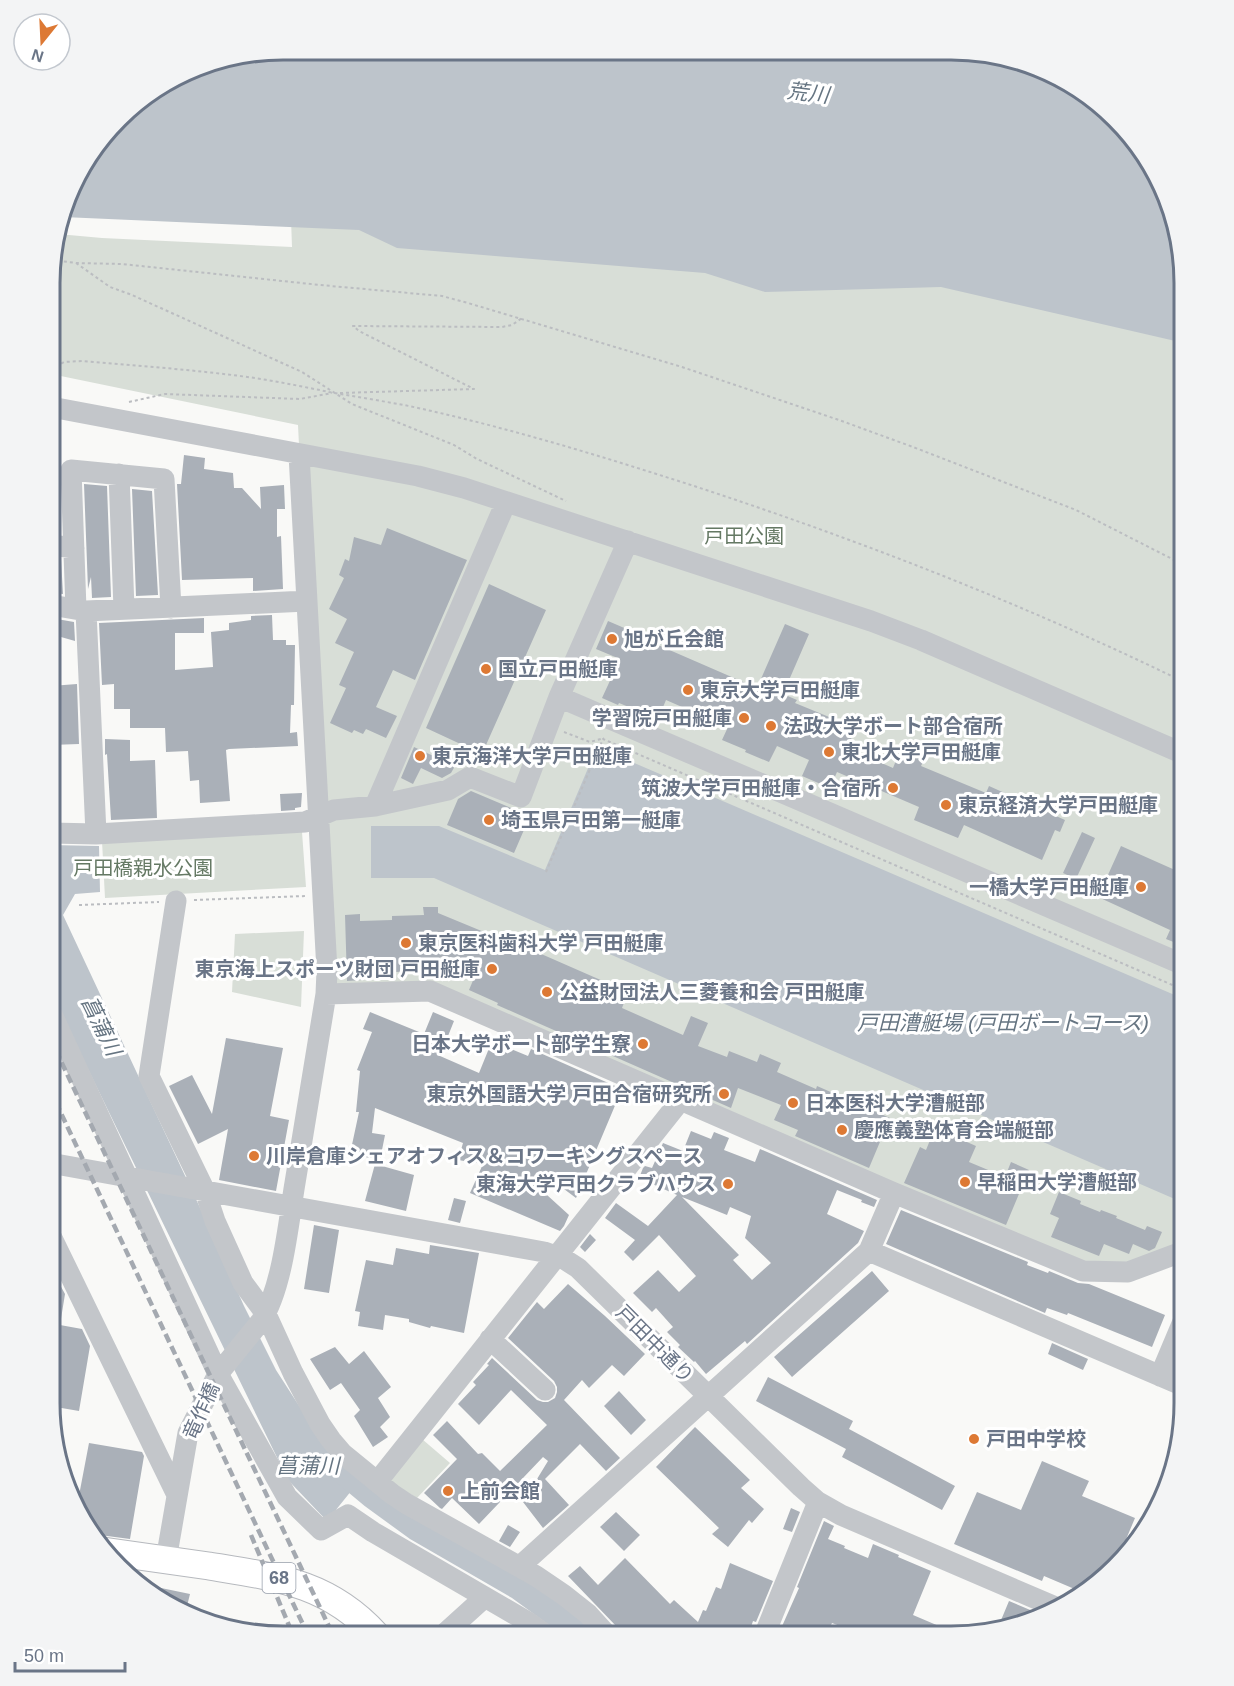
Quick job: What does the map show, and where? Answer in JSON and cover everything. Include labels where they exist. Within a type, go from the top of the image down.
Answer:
[{"type":"main road","name":"68","points":[[118,1553],[290,1581],[331,1599],[350,1611],[366,1626]]},
{"type":"street","points":[[60,409],[418,476],[464,488],[871,621],[1174,750]]},
{"type":"street","name":"竜作橋","points":[[166,1560],[188,1433],[219,1372],[263,1317],[274,1293],[280,1272],[326,994],[324,896],[299,454]]},
{"type":"street","points":[[96,834],[81,610],[74,548],[71,470],[164,479],[171,608]]},
{"type":"street","points":[[119,474],[124,609]]},
{"type":"street","points":[[375,806],[506,502]]},
{"type":"street","points":[[60,833],[96,834],[305,822],[334,810],[375,806],[448,790],[470,777],[521,797],[560,697],[628,541]]},
{"type":"street","points":[[60,546],[74,548]]},
{"type":"street","points":[[60,606],[81,610],[171,608],[307,601]]},
{"type":"street","points":[[560,697],[1174,961]]},
{"type":"street","points":[[176,901],[149,1076],[204,1191],[243,1282],[320,1424],[344,1454],[407,1504],[564,1595],[599,1626]]},
{"type":"street","points":[[326,994],[430,991],[894,1193],[1083,1271],[1128,1272],[1174,1255]]},
{"type":"street","points":[[60,1031],[219,1372],[287,1497],[321,1530],[348,1515],[534,1626]]},
{"type":"street","points":[[377,1482],[680,1101]]},
{"type":"street","points":[[60,1164],[129,1177]]},
{"type":"street","name":"戸田中通り","points":[[129,1177],[556,1256],[578,1268],[801,1488],[818,1502],[841,1515],[1046,1605]]},
{"type":"street","points":[[519,1567],[870,1251],[894,1193]]},
{"type":"street","points":[[870,1251],[1174,1382]]},
{"type":"street","points":[[60,1255],[176,1493]]},
{"type":"street","points":[[490,1339],[545,1389]]},
{"type":"street","points":[[1160,1376],[1174,1343]]},
{"type":"street","points":[[768,1626],[818,1502]]},
{"type":"street","points":[[453,1626],[485,1597]]},
{"type":"path","points":[[61,261],[122,264],[442,296],[522,318],[693,371],[839,420],[1076,510],[1174,560]]},
{"type":"path","points":[[76,263],[111,287],[302,372],[352,404],[454,445],[477,459],[569,503]]},
{"type":"path","points":[[110,417],[123,404],[165,394],[300,399],[333,393],[474,389],[353,326],[502,327],[512,325],[522,318]]},
{"type":"path","points":[[60,364],[64,362],[88,361],[255,378],[410,406],[496,427],[609,459],[766,510],[865,546],[1000,598],[1110,646],[1174,677]]},
{"type":"path","points":[[548,726],[590,742],[630,735],[639,731]]},
{"type":"path","points":[[546,872],[603,739]]},
{"type":"path","points":[[603,739],[1174,986]]},
{"type":"path","points":[[79,905],[324,896]]},
{"type":"green space","name":"戸田公園","points":[[285,60],[353,60],[1147,177],[1162,211],[1170,239],[1174,268],[1174,1255],[1128,1272],[1071,1266],[430,991],[326,994],[298,425],[60,376],[60,268],[65,235],[292,247]]},
{"type":"green space","name":"戸田橋親水公園","points":[[302,832],[306,887],[105,898],[102,841]]},
{"type":"green space","points":[[304,931],[301,1007],[232,992],[235,934]]},
{"type":"green space","points":[[422,1439],[450,1463],[417,1498],[388,1481]]},
{"type":"water","name":"荒川","points":[[268,60],[966,60],[995,64],[1050,83],[1098,115],[1128,147],[1151,184],[1170,239],[1174,268],[1174,341],[941,287],[765,292],[705,273],[397,248],[359,230],[70,217],[90,171],[115,136],[136,115],[184,83],[239,64]]},
{"type":"water","name":"戸田漕艇場 (戸田ボートコース)","points":[[597,747],[1174,995],[1174,1199],[434,878],[371,878],[371,826],[439,826],[545,870]]},
{"type":"water","name":"菖蒲川","points":[[60,845],[99,846],[100,892],[75,894],[63,915],[244,1306],[276,1370],[334,1460],[360,1480],[327,1521],[288,1480],[60,1012]]},
{"type":"building","points":[[184,455],[205,458],[204,469],[233,473],[234,488],[242,488],[261,509],[260,487],[284,485],[285,509],[277,509],[277,537],[281,536],[283,589],[253,591],[253,578],[182,580],[177,484],[181,484]]},
{"type":"building","points":[[84,484],[107,486],[111,597],[92,598],[91,577],[88,589]]},
{"type":"building","points":[[132,489],[152,491],[158,595],[136,596]]},
{"type":"building","points":[[387,528],[467,560],[415,680],[393,670],[376,707],[397,716],[386,738],[366,729],[363,734],[354,730],[352,733],[330,723],[346,688],[339,685],[354,652],[335,643],[347,619],[329,609],[344,578],[339,575],[345,559],[349,561],[354,537],[381,545]]},
{"type":"building","points":[[60,559],[61,559],[63,594],[60,594]]},
{"type":"building","name":"国立戸田艇庫","points":[[489,584],[546,610],[482,754],[426,728]]},
{"type":"building","points":[[272,615],[273,640],[286,640],[286,645],[295,645],[294,705],[291,705],[290,733],[297,732],[298,746],[226,750],[230,801],[200,803],[199,780],[190,781],[188,751],[166,752],[165,728],[130,728],[130,709],[114,709],[114,684],[102,685],[99,623],[204,618],[204,633],[175,633],[175,670],[213,667],[211,632],[229,630],[229,623],[251,620],[251,616]]},
{"type":"building","points":[[60,620],[74,622],[75,641],[60,637]]},
{"type":"building","points":[[608,621],[629,630],[628,632],[757,688],[785,624],[809,634],[783,694],[797,700],[795,703],[856,728],[847,748],[893,768],[901,748],[925,758],[921,766],[986,793],[989,786],[1065,820],[1060,832],[1055,830],[1042,860],[964,825],[958,838],[914,820],[919,807],[837,772],[830,788],[802,776],[809,760],[777,746],[769,762],[745,752],[746,750],[722,740],[728,727],[666,700],[658,719],[602,698],[620,659],[596,649]]},
{"type":"building","points":[[77,684],[79,744],[60,745],[60,685]]},
{"type":"building","points":[[105,739],[130,740],[130,761],[155,760],[157,818],[111,820]]},
{"type":"building","name":"東京海洋大学戸田艇庫","points":[[414,747],[455,766],[451,773],[442,778],[421,768],[413,784],[401,778]]},
{"type":"building","name":"埼玉県戸田第一艇庫","points":[[471,791],[530,816],[514,853],[447,825],[458,799]]},
{"type":"building","points":[[302,793],[301,807],[281,811],[280,794]]},
{"type":"building","points":[[1082,832],[1095,838],[1076,879],[1063,873]]},
{"type":"building","name":"一橋大学戸田艇庫","points":[[1121,846],[1174,870],[1174,942],[1166,939],[1170,930],[1098,897]]},
{"type":"building","points":[[423,907],[438,907],[438,913],[521,950],[523,946],[628,992],[622,1008],[683,1035],[691,1016],[708,1023],[698,1046],[727,1057],[729,1051],[757,1062],[760,1054],[781,1063],[777,1072],[816,1089],[817,1086],[890,1118],[869,1168],[795,1136],[798,1130],[774,1120],[781,1105],[738,1088],[731,1108],[497,1005],[498,1003],[469,990],[477,971],[440,957],[440,970],[395,972],[395,963],[362,964],[362,980],[347,981],[345,915],[360,914],[360,921],[392,920],[392,916],[424,915]]},
{"type":"building","points":[[370,1012],[424,1034],[433,1012],[454,1021],[440,1056],[479,1073],[492,1041],[528,1056],[531,1049],[622,1089],[576,1198],[544,1174],[536,1185],[569,1215],[560,1231],[470,1193],[483,1164],[458,1160],[463,1143],[375,1108],[372,1133],[385,1135],[380,1160],[350,1154],[359,1112],[356,1112],[360,1071],[357,1070],[372,1032],[363,1029]]},
{"type":"building","points":[[226,1038],[283,1048],[270,1116],[289,1120],[276,1191],[219,1180],[228,1129],[198,1144],[169,1086],[192,1075],[212,1114]]},
{"type":"building","name":"早稲田大学漕艇部","points":[[935,1128],[976,1146],[969,1162],[1005,1177],[1011,1162],[1029,1170],[1006,1225],[904,1183],[920,1147],[926,1150]]},
{"type":"building","points":[[691,1131],[711,1139],[714,1132],[729,1138],[724,1150],[755,1162],[760,1149],[877,1200],[874,1207],[837,1190],[827,1214],[864,1231],[858,1243],[747,1344],[745,1341],[706,1374],[678,1347],[680,1345],[667,1332],[673,1327],[656,1308],[652,1312],[633,1293],[658,1270],[679,1292],[696,1276],[659,1235],[633,1261],[624,1252],[635,1240],[605,1218],[616,1203],[648,1226],[677,1195],[639,1178],[643,1168],[645,1166],[652,1168],[663,1143],[683,1151]],"holes":[[[682,1197],[727,1215],[730,1207],[751,1216],[745,1238],[771,1263],[752,1280],[733,1260],[739,1255]]]},
{"type":"building","points":[[375,1164],[414,1175],[406,1211],[365,1201]]},
{"type":"building","points":[[1059,1192],[1081,1201],[1080,1204],[1117,1216],[1116,1218],[1145,1230],[1147,1226],[1162,1232],[1155,1248],[1149,1251],[1133,1244],[1129,1254],[1104,1244],[1099,1256],[1051,1237],[1059,1218],[1050,1214]]},
{"type":"building","points":[[454,1198],[466,1201],[460,1223],[448,1220]]},
{"type":"building","points":[[901,1210],[1028,1262],[1027,1265],[1078,1283],[1089,1284],[1165,1315],[1152,1347],[1068,1313],[1067,1315],[1047,1308],[1045,1313],[886,1244]]},
{"type":"building","points":[[314,1225],[339,1230],[329,1293],[304,1289]]},
{"type":"building","points":[[590,1234],[596,1240],[585,1252],[580,1247]]},
{"type":"building","points":[[430,1245],[479,1253],[464,1333],[431,1326],[430,1328],[409,1322],[409,1319],[385,1315],[383,1330],[358,1326],[360,1312],[355,1311],[366,1260],[393,1265],[396,1248],[429,1254]]},
{"type":"building","points":[[872,1271],[889,1291],[792,1377],[774,1357]]},
{"type":"building","points":[[568,1284],[645,1354],[624,1376],[612,1365],[589,1388],[582,1380],[564,1400],[620,1458],[606,1471],[580,1444],[545,1479],[569,1505],[543,1528],[523,1502],[548,1461],[543,1457],[479,1524],[452,1498],[442,1509],[440,1508],[424,1493],[457,1459],[433,1435],[447,1421],[478,1454],[482,1453],[500,1471],[547,1425],[511,1390],[479,1425],[458,1404],[476,1385],[473,1382],[489,1365],[487,1364],[492,1358],[537,1400],[548,1402],[555,1398],[557,1387],[554,1381],[508,1338],[537,1302],[544,1309]]},
{"type":"building","points":[[60,1285],[65,1294],[60,1325]]},
{"type":"building","points":[[60,1325],[82,1329],[90,1346],[79,1411],[60,1408]]},
{"type":"building","points":[[1052,1343],[1088,1359],[1083,1370],[1048,1354]]},
{"type":"building","points":[[335,1347],[349,1364],[364,1351],[391,1387],[378,1398],[390,1417],[380,1427],[388,1437],[373,1447],[354,1416],[360,1410],[341,1383],[330,1390],[310,1359]]},
{"type":"building","points":[[768,1377],[853,1421],[849,1429],[955,1486],[942,1510],[842,1457],[846,1449],[756,1401]]},
{"type":"building","points":[[619,1391],[646,1420],[631,1435],[604,1406]]},
{"type":"building","points":[[695,1427],[750,1480],[741,1488],[764,1509],[752,1523],[749,1520],[728,1547],[712,1534],[719,1528],[656,1467]]},
{"type":"building","points":[[89,1443],[142,1452],[144,1456],[130,1539],[104,1536],[79,1494]]},
{"type":"building","points":[[1042,1461],[1089,1481],[1082,1496],[1135,1518],[1124,1544],[1119,1550],[1098,1571],[1074,1589],[1044,1576],[1042,1581],[954,1544],[977,1492],[1021,1510]]},
{"type":"building","points":[[791,1508],[800,1512],[792,1532],[783,1529]]},
{"type":"building","points":[[616,1512],[640,1535],[624,1551],[600,1527]]},
{"type":"building","points":[[824,1521],[834,1526],[828,1539],[845,1546],[844,1548],[868,1558],[873,1544],[931,1571],[913,1615],[939,1626],[840,1626],[832,1623],[831,1626],[782,1626],[799,1588],[797,1587]]},
{"type":"building","points":[[508,1525],[520,1532],[510,1547],[499,1541]]},
{"type":"building","points":[[625,1558],[670,1604],[674,1600],[698,1622],[703,1610],[706,1611],[716,1587],[721,1589],[730,1563],[773,1581],[756,1622],[753,1621],[751,1626],[616,1626],[568,1576],[580,1566],[598,1585]]},
{"type":"building","points":[[158,1587],[190,1594],[187,1604]]},
{"type":"building","points":[[1009,1601],[1032,1611],[1023,1614],[1001,1620]]},
{"type":"waterway","name":"菖蒲川","points":[[331,1461],[417,1528],[519,1587],[572,1626]]},
{"type":"railway","points":[[60,1059],[329,1626]]},
{"type":"railway","points":[[60,1111],[304,1626]]},
{"type":"railway","points":[[251,1535],[289,1626]]},
{"type":"place","name":"旭が丘会館","points":[[612,639]]},
{"type":"place","name":"国立戸田艇庫","points":[[486,669]]},
{"type":"place","name":"東京大学戸田艇庫","points":[[688,690]]},
{"type":"place","name":"学習院戸田艇庫","points":[[744,718]]},
{"type":"place","name":"法政大学ボート部合宿所","points":[[771,726]]},
{"type":"place","name":"東北大学戸田艇庫","points":[[829,752]]},
{"type":"place","name":"東京海洋大学戸田艇庫","points":[[420,756]]},
{"type":"place","name":"筑波大学戸田艇庫・合宿所","points":[[893,788]]},
{"type":"place","name":"東京経済大学戸田艇庫","points":[[946,805]]},
{"type":"place","name":"埼玉県戸田第一艇庫","points":[[489,820]]},
{"type":"place","name":"一橋大学戸田艇庫","points":[[1141,887]]},
{"type":"place","name":"東京医科歯科大学 戸田艇庫","points":[[406,943]]},
{"type":"place","name":"東京海上スポーツ財団 戸田艇庫","points":[[492,969]]},
{"type":"place","name":"公益財団法人三菱養和会 戸田艇庫","points":[[547,992]]},
{"type":"place","name":"日本大学ボート部学生寮","points":[[643,1044]]},
{"type":"place","name":"東京外国語大学 戸田合宿研究所","points":[[724,1094]]},
{"type":"place","name":"日本医科大学漕艇部","points":[[793,1103]]},
{"type":"place","name":"慶應義塾体育会端艇部","points":[[842,1130]]},
{"type":"place","name":"川岸倉庫シェアオフィス＆コワーキングスペース","points":[[254,1156]]},
{"type":"place","name":"早稲田大学漕艇部","points":[[965,1182]]},
{"type":"place","name":"東海大学戸田クラブハウス","points":[[728,1184]]},
{"type":"place","name":"戸田中学校","points":[[974,1439]]},
{"type":"place","name":"上前会館","points":[[448,1491]]}]
